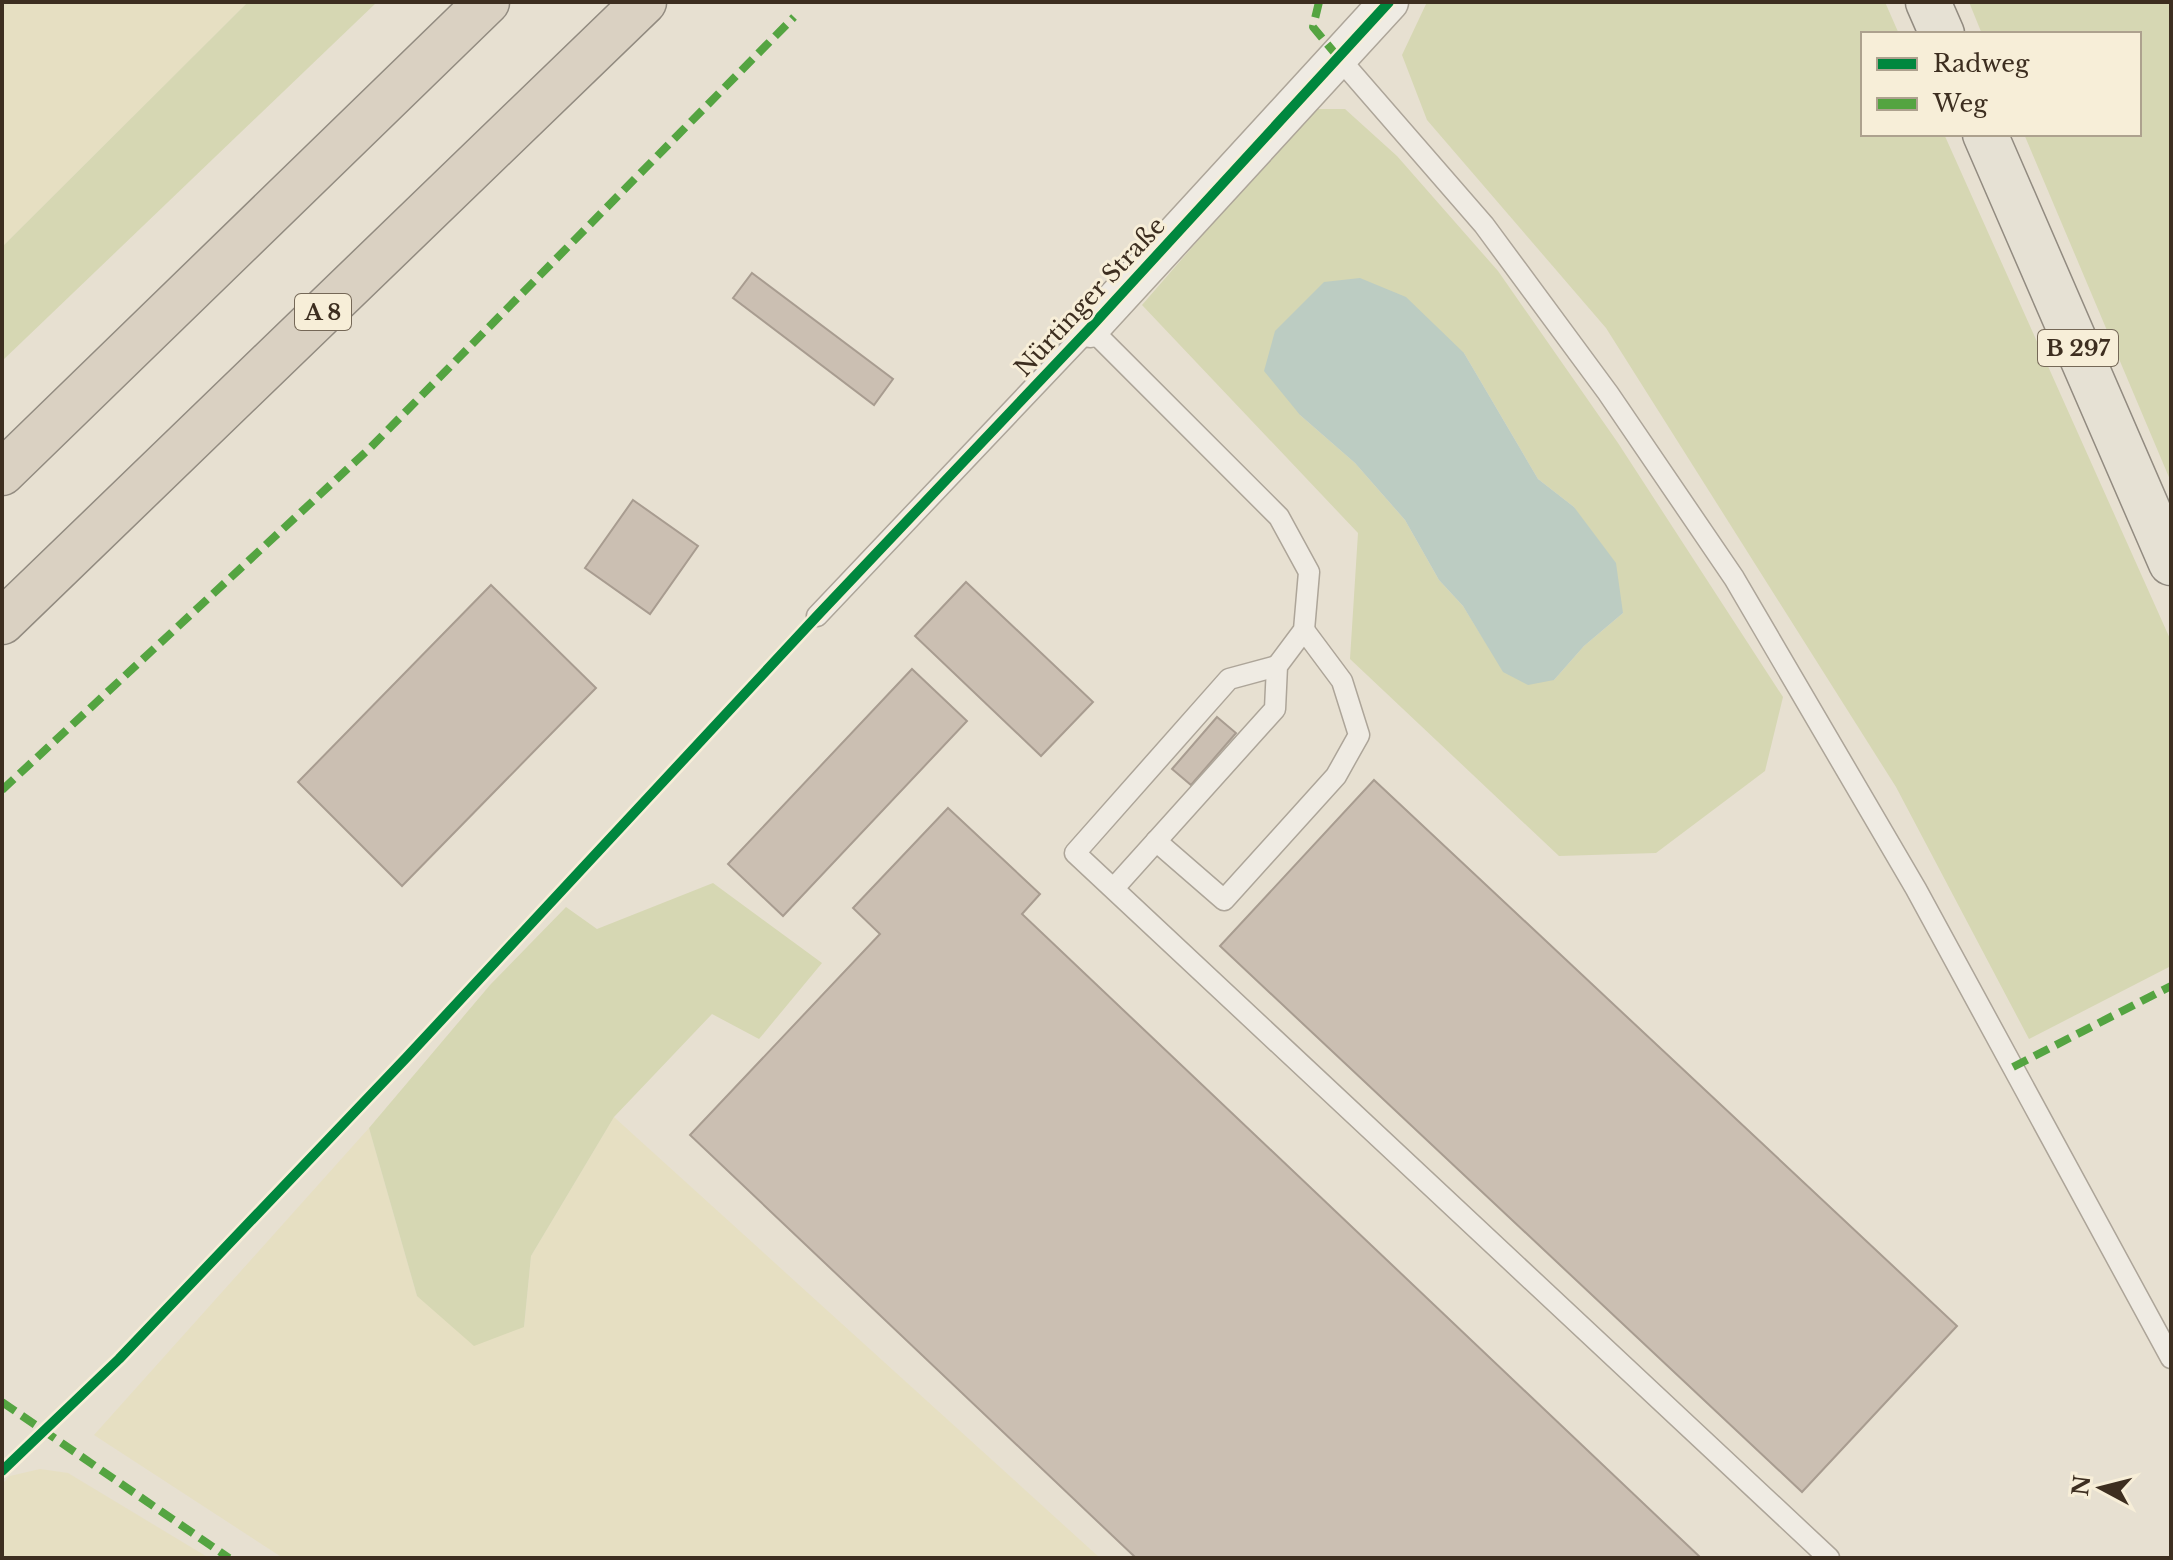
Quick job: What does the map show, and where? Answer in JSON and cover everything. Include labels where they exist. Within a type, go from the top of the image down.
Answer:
[{"type":"highway","points":[[2,473],[487,2]]},
{"type":"highway","name":"A 8","points":[[2,622],[644,2]]},
{"type":"main road","points":[[1928,2],[1941,32]]},
{"type":"main road","name":"B 297","points":[[1986,136],[2171,563]]},
{"type":"street","name":"Nürtinger Straße","points":[[1090,328],[1389,2]]},
{"type":"lane","points":[[1338,57],[1484,225],[1608,393],[1734,578],[1916,889],[2171,1358]]},
{"type":"lane","points":[[1090,328],[1279,517],[1309,572],[1304,630],[1277,666],[1275,709],[1114,888]]},
{"type":"lane","name":"Nürtinger Straße","points":[[817,616],[1090,328]]},
{"type":"lane","points":[[1156,841],[1224,900],[1336,776],[1359,735],[1342,681],[1304,630]]},
{"type":"lane","points":[[1277,666],[1229,679],[1075,853],[1829,1558]]},
{"type":"shaded area","points":[[2,2],[248,2],[2,247]]},
{"type":"shaded area","points":[[1360,278],[1406,297],[1464,353],[1538,479],[1574,507],[1616,563],[1623,613],[1584,646],[1554,680],[1528,685],[1503,672],[1463,606],[1439,580],[1405,520],[1355,463],[1300,415],[1264,371],[1275,331],[1324,282]]},
{"type":"shaded area","points":[[614,1117],[1100,1558],[283,1558],[94,1435],[369,1128],[417,1296],[524,1327],[531,1256]]},
{"type":"shaded area","points":[[40,1469],[68,1473],[209,1558],[2,1558],[2,1484],[10,1476]]},
{"type":"green space","points":[[248,2],[377,2],[2,361],[2,247]]},
{"type":"green space","points":[[1427,2],[1885,2],[1898,32],[1861,32],[1861,136],[1945,136],[2171,641],[2171,966],[2029,1039],[1896,787],[1606,328],[1427,120],[1402,55]]},
{"type":"green space","points":[[1969,2],[2171,2],[2171,482],[2025,136],[2141,136],[2141,32],[1981,32]]},
{"type":"green space","points":[[1312,109],[1345,109],[1397,156],[1498,271],[1618,443],[1783,697],[1765,771],[1656,853],[1559,856],[1350,659],[1358,533],[1142,305]],"holes":[[[1464,353],[1538,479],[1574,507],[1623,613],[1584,646],[1554,680],[1504,672],[1463,606],[1439,580],[1405,520],[1355,463],[1300,415]]]},
{"type":"green space","points":[[713,883],[822,963],[759,1039],[712,1014],[614,1117],[531,1256],[524,1327],[474,1346],[417,1296],[369,1128],[490,985],[566,907],[597,929]]},
{"type":"building","points":[[752,273],[893,379],[874,405],[733,298]]},
{"type":"building","points":[[633,500],[698,546],[650,614],[585,568]]},
{"type":"building","points":[[966,582],[1093,702],[1041,756],[915,636]]},
{"type":"building","points":[[491,585],[596,688],[402,886],[298,782]]},
{"type":"building","points":[[912,669],[967,721],[783,916],[728,864]]},
{"type":"building","points":[[1217,717],[1236,733],[1191,785],[1172,769]]},
{"type":"building","points":[[1374,780],[1957,1326],[1802,1492],[1220,946]]},
{"type":"building","points":[[948,808],[1040,894],[1022,914],[1701,1558],[1136,1558],[690,1135],[880,934],[853,908]]},
{"type":"marked path","points":[[1319,2],[1313,27],[1338,57]]},
{"type":"marked path","points":[[2,790],[370,448],[794,17]]},
{"type":"marked path","points":[[2013,1067],[2171,986]]},
{"type":"marked path","points":[[2,1402],[229,1558]]},
{"type":"cycle path","points":[[2,1471],[119,1359],[406,1058],[1090,328],[1389,2]]}]
